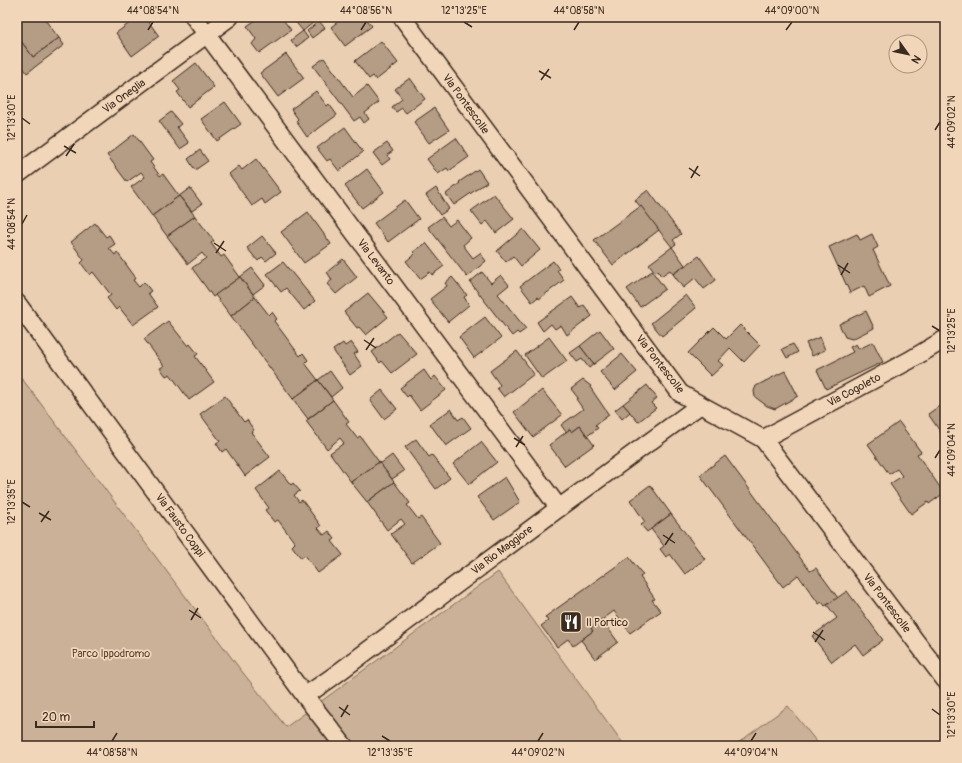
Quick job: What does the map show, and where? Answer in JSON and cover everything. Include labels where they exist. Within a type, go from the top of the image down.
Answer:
[{"type":"street","name":"Via Levanto","points":[[194,17],[558,508]]},
{"type":"street","name":"Via Oneglia","points":[[17,175],[230,17]]},
{"type":"street","name":"Via Pontescolle","points":[[402,17],[680,393],[700,405],[733,421],[763,439],[945,680]]},
{"type":"street","name":"Via Fausto Coppi","points":[[17,303],[305,696],[344,746]]},
{"type":"street","name":"Via Cogoleto","points":[[763,439],[910,360],[945,338]]},
{"type":"street","name":"Via Rio Maggiore","points":[[305,696],[558,508],[700,405]]},
{"type":"green space","name":"Parco Ippodromo","points":[[17,372],[240,669],[286,727],[498,572],[625,746],[17,746]]},
{"type":"green space","points":[[788,706],[820,746],[734,746]]},
{"type":"building","points":[[17,17],[43,17],[59,38],[33,57],[17,36]]},
{"type":"building","points":[[138,17],[145,17],[159,36],[132,56],[116,33]]},
{"type":"building","points":[[260,17],[281,17],[291,30],[259,53],[252,44],[256,39],[247,26]]},
{"type":"building","points":[[296,17],[310,17],[314,22],[303,31],[293,19]]},
{"type":"building","points":[[344,17],[365,17],[372,26],[345,46],[331,27]]},
{"type":"building","points":[[319,21],[325,28],[312,38],[307,31]]},
{"type":"building","points":[[303,31],[308,38],[296,47],[291,40]]},
{"type":"building","points":[[17,36],[33,57],[59,38],[64,45],[27,73],[17,59]]},
{"type":"building","points":[[381,41],[398,63],[376,80],[373,76],[369,79],[355,61]]},
{"type":"building","points":[[286,54],[304,78],[278,97],[260,73]]},
{"type":"building","points":[[324,58],[353,97],[367,86],[379,102],[365,113],[369,119],[364,123],[360,117],[354,121],[313,66]]},
{"type":"building","points":[[196,63],[214,87],[188,107],[177,92],[180,90],[173,81]]},
{"type":"building","points":[[410,78],[425,99],[406,113],[402,108],[396,112],[392,107],[402,99],[395,89]]},
{"type":"building","points":[[316,91],[327,106],[329,104],[337,115],[307,137],[296,121],[298,119],[291,109]]},
{"type":"building","points":[[225,102],[241,124],[217,141],[201,119]]},
{"type":"building","points":[[434,108],[449,130],[429,143],[414,122]]},
{"type":"building","points":[[171,112],[181,124],[177,127],[189,143],[180,149],[159,121]]},
{"type":"building","points":[[345,127],[363,152],[339,171],[330,159],[327,161],[317,148]]},
{"type":"building","points":[[134,134],[153,160],[150,162],[160,176],[163,174],[179,196],[152,216],[131,187],[145,177],[141,172],[127,182],[107,155]]},
{"type":"building","points":[[456,138],[469,157],[449,171],[447,168],[438,174],[427,159]]},
{"type":"building","points":[[387,143],[393,151],[387,155],[390,159],[382,165],[373,153]]},
{"type":"building","points":[[200,150],[208,161],[195,170],[188,159]]},
{"type":"building","points":[[256,159],[281,192],[265,204],[262,199],[252,206],[229,174],[239,166],[242,170]]},
{"type":"building","points":[[367,169],[384,192],[362,208],[345,186]]},
{"type":"building","points":[[478,169],[487,182],[454,205],[446,194],[460,183],[459,182]]},
{"type":"building","points":[[190,188],[202,204],[192,211],[179,196]]},
{"type":"building","points":[[436,188],[449,209],[440,215],[426,195]]},
{"type":"building","points":[[648,190],[681,234],[673,240],[676,244],[672,247],[635,200]]},
{"type":"building","points":[[494,194],[514,219],[496,233],[487,221],[482,225],[471,211]]},
{"type":"building","points":[[179,196],[195,216],[167,236],[152,216]]},
{"type":"building","points":[[405,200],[419,219],[388,242],[374,223]]},
{"type":"building","points":[[641,206],[659,230],[613,265],[594,240]]},
{"type":"building","points":[[308,212],[331,244],[304,263],[281,232]]},
{"type":"building","points":[[195,216],[214,241],[211,243],[221,257],[224,255],[240,277],[213,297],[192,268],[206,258],[202,253],[188,264],[167,236]]},
{"type":"building","points":[[442,217],[449,226],[457,220],[471,238],[463,245],[473,258],[480,253],[486,261],[467,277],[428,227]]},
{"type":"building","points":[[95,223],[106,237],[109,235],[115,244],[109,248],[115,255],[117,252],[136,278],[133,280],[139,287],[144,282],[151,291],[148,293],[158,307],[133,325],[119,307],[116,310],[107,298],[111,295],[93,272],[90,275],[81,263],[84,260],[71,242]]},
{"type":"building","points":[[523,229],[540,250],[521,266],[513,256],[506,262],[497,251]]},
{"type":"building","points":[[857,234],[860,240],[872,234],[878,247],[873,250],[890,286],[869,297],[864,286],[850,293],[829,247]]},
{"type":"building","points":[[262,236],[276,253],[266,261],[262,257],[258,261],[247,248]]},
{"type":"building","points":[[426,243],[444,266],[432,275],[430,272],[420,279],[406,261],[415,254],[413,252]]},
{"type":"building","points":[[672,247],[685,265],[673,274],[670,270],[661,276],[658,271],[655,272],[649,264]]},
{"type":"building","points":[[699,256],[716,280],[704,289],[695,278],[683,288],[673,274]]},
{"type":"building","points":[[343,259],[357,277],[336,294],[327,284],[332,280],[327,272]]},
{"type":"building","points":[[553,261],[564,280],[539,299],[538,297],[532,302],[520,286]]},
{"type":"building","points":[[283,262],[315,301],[304,310],[286,288],[281,292],[267,274]]},
{"type":"building","points":[[252,268],[265,285],[253,294],[240,277]]},
{"type":"building","points":[[652,271],[665,289],[640,307],[627,289]]},
{"type":"building","points":[[482,272],[491,283],[501,275],[509,285],[498,294],[526,329],[519,334],[517,332],[512,336],[470,282]]},
{"type":"building","points":[[240,277],[255,297],[231,316],[215,295]]},
{"type":"building","points":[[452,277],[467,295],[464,297],[469,305],[448,322],[430,299],[447,286],[445,283]]},
{"type":"building","points":[[368,293],[388,317],[366,335],[359,327],[357,328],[344,312]]},
{"type":"building","points":[[686,295],[696,308],[662,336],[651,323]]},
{"type":"building","points":[[255,297],[269,315],[272,312],[277,319],[274,321],[300,356],[303,353],[308,360],[305,363],[318,380],[293,399],[231,316]]},
{"type":"building","points":[[572,297],[580,308],[584,305],[592,316],[567,335],[561,325],[555,329],[551,324],[543,331],[537,322]]},
{"type":"building","points":[[866,311],[874,328],[852,339],[845,337],[839,324]]},
{"type":"building","points":[[485,317],[501,338],[474,358],[459,337]]},
{"type":"building","points":[[168,321],[188,346],[190,344],[198,354],[195,356],[214,382],[189,400],[170,374],[166,376],[160,368],[164,366],[144,339]]},
{"type":"building","points":[[740,325],[760,345],[744,362],[730,348],[718,361],[723,365],[711,376],[688,353],[714,327],[726,339]]},
{"type":"building","points":[[600,330],[614,349],[594,364],[580,346]]},
{"type":"building","points":[[398,332],[417,354],[392,373],[382,361],[380,363],[372,352]]},
{"type":"building","points":[[549,337],[567,361],[542,379],[525,355]]},
{"type":"building","points":[[820,337],[825,350],[812,356],[806,343]]},
{"type":"building","points":[[351,342],[358,352],[354,354],[362,366],[350,375],[333,350],[343,343],[345,346]]},
{"type":"building","points":[[873,342],[883,362],[826,389],[817,370],[853,352],[850,347],[856,344],[859,349]]},
{"type":"building","points":[[793,344],[798,352],[787,358],[782,349]]},
{"type":"building","points":[[580,346],[594,364],[589,368],[582,359],[577,362],[570,353]]},
{"type":"building","points":[[517,351],[534,374],[504,397],[497,388],[500,385],[490,371]]},
{"type":"building","points":[[622,354],[637,372],[615,390],[600,372]]},
{"type":"building","points":[[424,370],[431,380],[435,376],[446,390],[420,410],[409,395],[407,397],[400,388]]},
{"type":"building","points":[[330,371],[342,388],[331,397],[318,380]]},
{"type":"building","points":[[785,371],[798,396],[775,409],[767,406],[755,397],[754,391],[756,386]]},
{"type":"building","points":[[318,380],[333,400],[308,419],[293,399]]},
{"type":"building","points":[[583,380],[591,386],[590,387],[609,415],[595,425],[598,428],[587,436],[580,426],[572,432],[570,429],[566,432],[561,425],[583,409],[576,399],[578,398],[571,389]]},
{"type":"building","points":[[647,385],[657,398],[651,403],[656,408],[638,422],[623,404]]},
{"type":"building","points":[[382,390],[397,409],[384,419],[370,400]]},
{"type":"building","points":[[542,390],[562,415],[533,437],[514,412]]},
{"type":"building","points":[[225,396],[244,422],[247,420],[254,430],[251,432],[270,457],[245,476],[226,449],[222,452],[216,443],[220,441],[200,414]]},
{"type":"building","points":[[333,400],[349,422],[346,424],[357,438],[360,436],[379,462],[351,482],[330,453],[344,443],[340,438],[327,449],[306,421]]},
{"type":"building","points":[[945,402],[945,437],[944,437],[928,414]]},
{"type":"building","points":[[623,404],[630,412],[622,419],[615,410]]},
{"type":"building","points":[[451,409],[458,420],[463,417],[471,428],[446,446],[430,424]]},
{"type":"building","points":[[899,422],[921,452],[917,454],[944,493],[929,504],[928,502],[911,514],[890,484],[902,476],[897,469],[889,474],[868,444]]},
{"type":"building","points":[[580,426],[594,445],[565,466],[549,445],[570,429],[572,432]]},
{"type":"building","points":[[416,439],[429,457],[432,455],[450,478],[436,489],[405,447]]},
{"type":"building","points":[[481,442],[497,462],[469,484],[453,464]]},
{"type":"building","points":[[392,455],[404,471],[392,479],[380,464]]},
{"type":"building","points":[[725,456],[810,571],[816,568],[838,598],[825,606],[822,602],[819,604],[798,575],[783,587],[700,475]]},
{"type":"building","points":[[379,462],[394,482],[367,502],[351,482]]},
{"type":"building","points":[[280,471],[291,485],[293,483],[300,491],[294,495],[299,502],[302,500],[321,526],[318,528],[324,535],[329,531],[335,539],[332,541],[343,555],[318,573],[305,555],[301,558],[292,546],[295,543],[278,520],[274,522],[265,510],[269,508],[256,490]]},
{"type":"building","points":[[505,477],[520,502],[494,520],[477,497]]},
{"type":"building","points":[[394,482],[410,503],[407,505],[418,519],[421,517],[440,543],[412,563],[391,534],[405,524],[401,519],[387,530],[367,502]]},
{"type":"building","points":[[650,485],[671,514],[647,532],[641,525],[645,522],[630,500]]},
{"type":"building","points":[[671,514],[705,559],[685,574],[670,554],[666,557],[660,549],[664,546],[651,529]]},
{"type":"building","points":[[629,557],[643,575],[640,577],[655,599],[652,600],[661,611],[630,633],[614,611],[591,628],[593,631],[573,646],[568,639],[557,647],[541,626],[548,621],[545,617]]},
{"type":"building","points":[[847,591],[883,640],[863,655],[855,644],[832,662],[812,636],[837,618],[827,605]]},
{"type":"building","points":[[602,620],[618,642],[595,659],[581,640],[593,631],[591,628]]},
{"type":"place","name":"Il Portico","points":[[571,622]]}]
